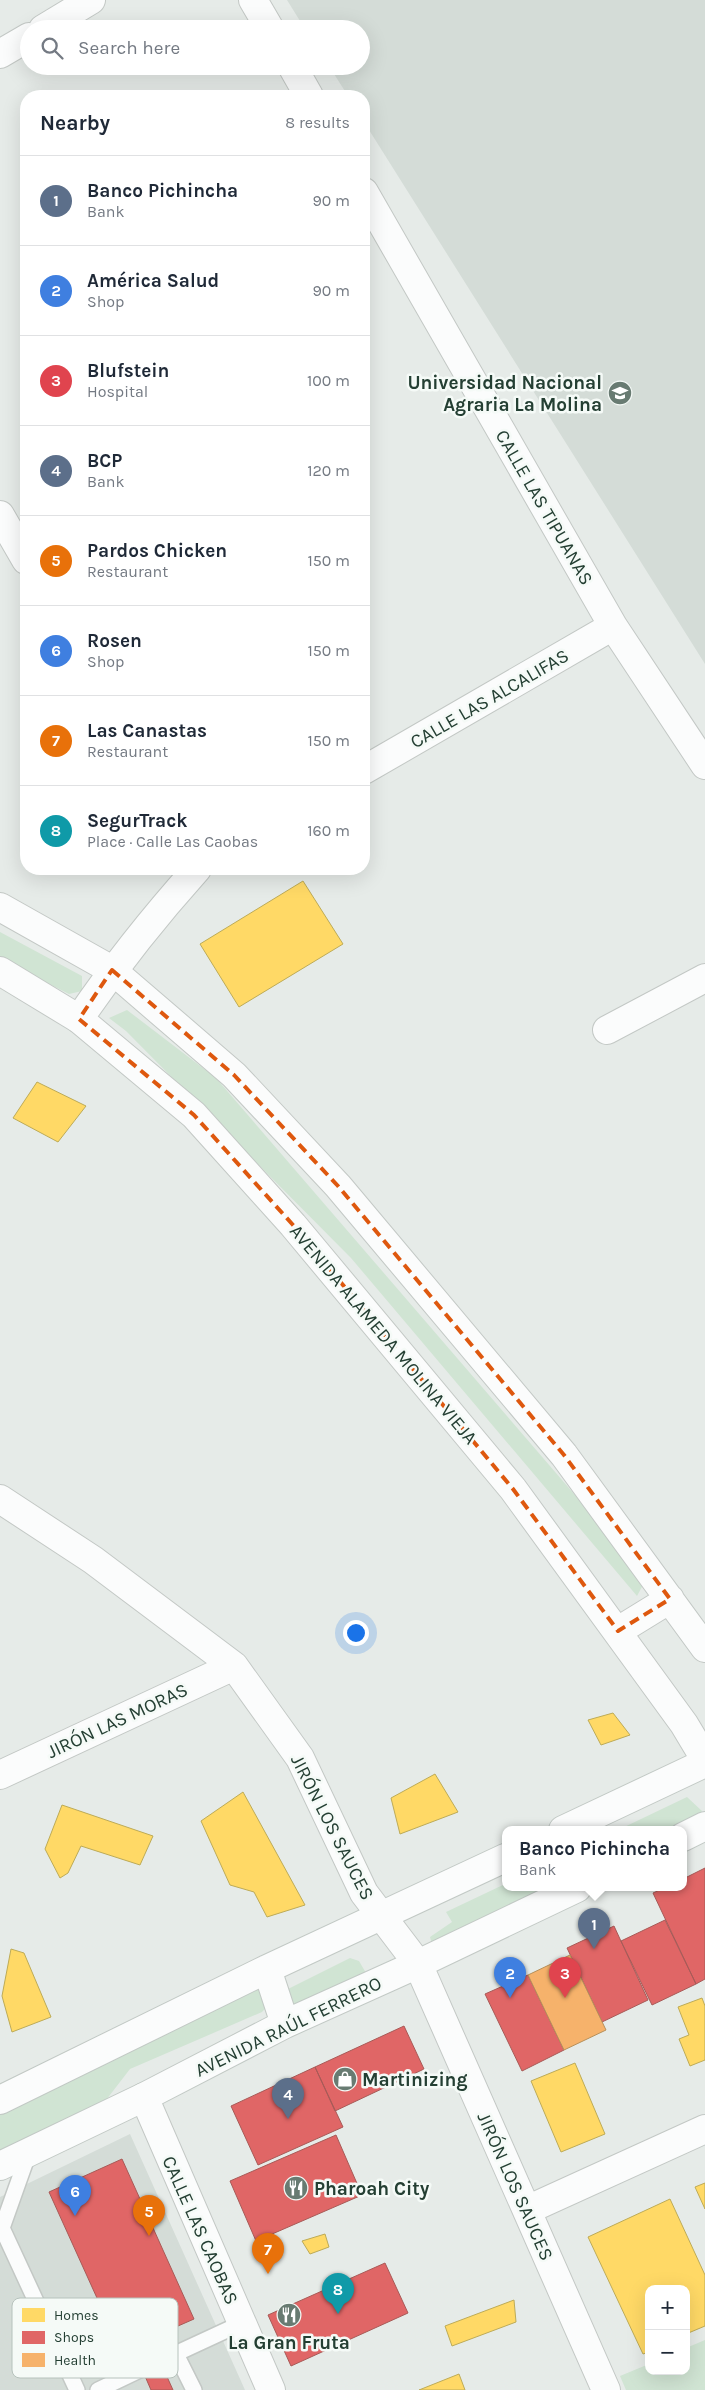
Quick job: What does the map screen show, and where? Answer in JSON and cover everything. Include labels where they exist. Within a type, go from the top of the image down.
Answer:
[{"type":"street","points":[[58,20],[91,0]]},
{"type":"street","points":[[253,0],[265,20]]},
{"type":"street","points":[[0,54],[20,42]]},
{"type":"street","points":[[297,75],[306,90]]},
{"type":"street","name":"CALLE LAS TIPUANAS","points":[[370,202],[613,626],[705,765]]},
{"type":"street","points":[[0,515],[20,550]]},
{"type":"street","name":"CALLE LAS ALCALIFAS","points":[[370,767],[613,626]]},
{"type":"street","points":[[79,1019],[112,970],[156,915],[192,875]]},
{"type":"street","points":[[0,906],[112,970],[234,1075],[338,1186],[564,1455],[705,1648]]},
{"type":"street","name":"AVENIDA ALAMEDA MOLINA VIEJA","points":[[0,971],[79,1019],[194,1115],[293,1224],[513,1489],[684,1724],[705,1761]]},
{"type":"street","points":[[607,1030],[705,978]]},
{"type":"street","name":"JIRÓN LOS SAUCES","points":[[0,1500],[93,1560],[234,1666],[300,1758],[353,1872],[381,1917],[418,1964],[606,2390]]},
{"type":"street","points":[[618,1631],[670,1599]]},
{"type":"street","name":"JIRÓN LAS MORAS","points":[[0,1775],[234,1666]]},
{"type":"street","points":[[571,1826],[705,1761]]},
{"type":"street","points":[[687,1835],[705,1826]]},
{"type":"street","points":[[0,2100],[267,1970],[502,1859]]},
{"type":"street","name":"AVENIDA RAÚL FERRERO","points":[[0,2166],[144,2096],[285,2024],[418,1964],[571,1891]]},
{"type":"street","points":[[267,1970],[285,2024]]},
{"type":"street","name":"CALLE LAS CAOBAS","points":[[144,2096],[272,2390]]},
{"type":"street","points":[[527,2210],[705,2129]]},
{"type":"lane","points":[[29,2152],[1,2228],[34,2298]]},
{"type":"lane","points":[[178,2353],[242,2323]]},
{"type":"lane","points":[[178,2358],[194,2390]]},
{"type":"lane","points":[[71,2378],[77,2390]]},
{"type":"lane","points":[[98,2390],[123,2378]]},
{"type":"highlighted area","points":[[112,970],[234,1075],[338,1186],[564,1455],[670,1599],[618,1631],[513,1489],[293,1225],[194,1115],[79,1019]]},
{"type":"shaded area","name":"Universidad Nacional Agraria La Molina","points":[[287,0],[705,0],[705,664],[370,132],[370,90],[344,90],[335,75],[370,75],[370,20],[299,20]]},
{"type":"shaded area","points":[[130,2134],[245,2390],[0,2390],[0,2197]]},
{"type":"green space","points":[[0,932],[82,976],[82,991],[69,994],[0,959]]},
{"type":"green space","points":[[127,1010],[216,1078],[624,1552],[644,1583],[637,1596],[351,1258],[126,1031],[109,1018]]},
{"type":"green space","points":[[687,1797],[702,1811],[694,1824],[687,1827],[626,1826]]},
{"type":"green space","points":[[502,1885],[502,1891],[547,1891],[432,1944],[430,1937],[452,1922],[446,1912]]},
{"type":"green space","points":[[350,1958],[359,1961],[366,1973],[293,2013],[288,1989]]},
{"type":"green space","points":[[254,1988],[264,1989],[271,2002],[262,2012],[130,2069],[103,2104],[0,2151],[0,2109]]},
{"type":"green space","points":[[705,2340],[705,2390],[626,2390],[620,2376],[645,2366],[645,2375],[690,2375],[690,2346]]},
{"type":"building: Homes","points":[[303,881],[343,944],[239,1007],[200,944]]},
{"type":"building: Homes","points":[[37,1082],[86,1106],[58,1142],[13,1118]]},
{"type":"building: Homes","points":[[613,1713],[630,1735],[601,1745],[588,1720]]},
{"type":"building: Homes","points":[[435,1774],[458,1812],[400,1834],[391,1798]]},
{"type":"building: Homes","points":[[243,1792],[305,1905],[267,1917],[254,1892],[230,1885],[201,1821]]},
{"type":"building: Homes","points":[[62,1805],[153,1836],[140,1865],[81,1846],[68,1873],[60,1878],[45,1849]]},
{"type":"building: Homes","points":[[11,1949],[24,1953],[51,2017],[12,2032],[2,1996]]},
{"type":"building: Homes","points":[[702,1998],[705,2006],[705,2060],[690,2066],[679,2039],[689,2035],[678,2007]]},
{"type":"building: Homes","points":[[575,2063],[605,2134],[561,2152],[531,2081]]},
{"type":"building: Homes","points":[[705,2183],[705,2209],[695,2187]]},
{"type":"building: Homes","points":[[670,2199],[705,2275],[705,2326],[690,2332],[690,2285],[645,2285],[645,2353],[643,2354],[588,2237]]},
{"type":"building: Homes","points":[[325,2234],[329,2247],[310,2254],[302,2241]]},
{"type":"building: Homes","points":[[514,2300],[516,2322],[452,2346],[445,2326]]},
{"type":"building: Homes","points":[[459,2374],[465,2390],[419,2390]]},
{"type":"building: Shops","points":[[705,1868],[705,1979],[696,1984],[653,1893],[657,1891],[687,1891],[687,1877]]},
{"type":"building: Shops","points":[[665,1920],[696,1984],[652,2005],[621,1941]]},
{"type":"building: Shops","points":[[614,1926],[648,2000],[602,2022],[567,1948]]},
{"type":"building: Shops","points":[[528,1975],[564,2050],[522,2071],[485,1994]]},
{"type":"building: Shops","points":[[404,2026],[424,2069],[335,2111],[315,2067]]},
{"type":"building: Shops","points":[[315,2067],[343,2127],[258,2165],[231,2106]]},
{"type":"building: Shops","name":"Pharoah City","points":[[336,2135],[362,2195],[256,2241],[230,2181]]},
{"type":"building: Shops","points":[[122,2159],[194,2319],[178,2326],[178,2298],[97,2298],[49,2192]]},
{"type":"building: Shops","points":[[385,2263],[408,2313],[291,2366],[268,2315]]},
{"type":"building: Shops","points":[[146,2378],[168,2378],[173,2390],[151,2390]]},
{"type":"building: Health","points":[[570,1955],[606,2030],[564,2050],[528,1975]]},
{"type":"place","name":"Universidad Nacional Agraria La Molina","points":[[620,393]]},
{"type":"place","name":"Banco Pichincha","points":[[594,1949]]},
{"type":"place","name":"América Salud","points":[[510,1998]]},
{"type":"place","name":"Blufstein","points":[[565,1998]]},
{"type":"place","name":"Martinizing","points":[[345,2079]]},
{"type":"place","name":"BCP","points":[[288,2119]]},
{"type":"place","name":"Pharoah City","points":[[296,2188]]},
{"type":"place","name":"Rosen","points":[[75,2216]]},
{"type":"place","name":"Pardos Chicken","points":[[149,2236]]},
{"type":"place","name":"Las Canastas","points":[[268,2274]]},
{"type":"place","name":"SegurTrack","points":[[338,2314]]},
{"type":"place","name":"La Gran Fruta","points":[[289,2315]]}]
